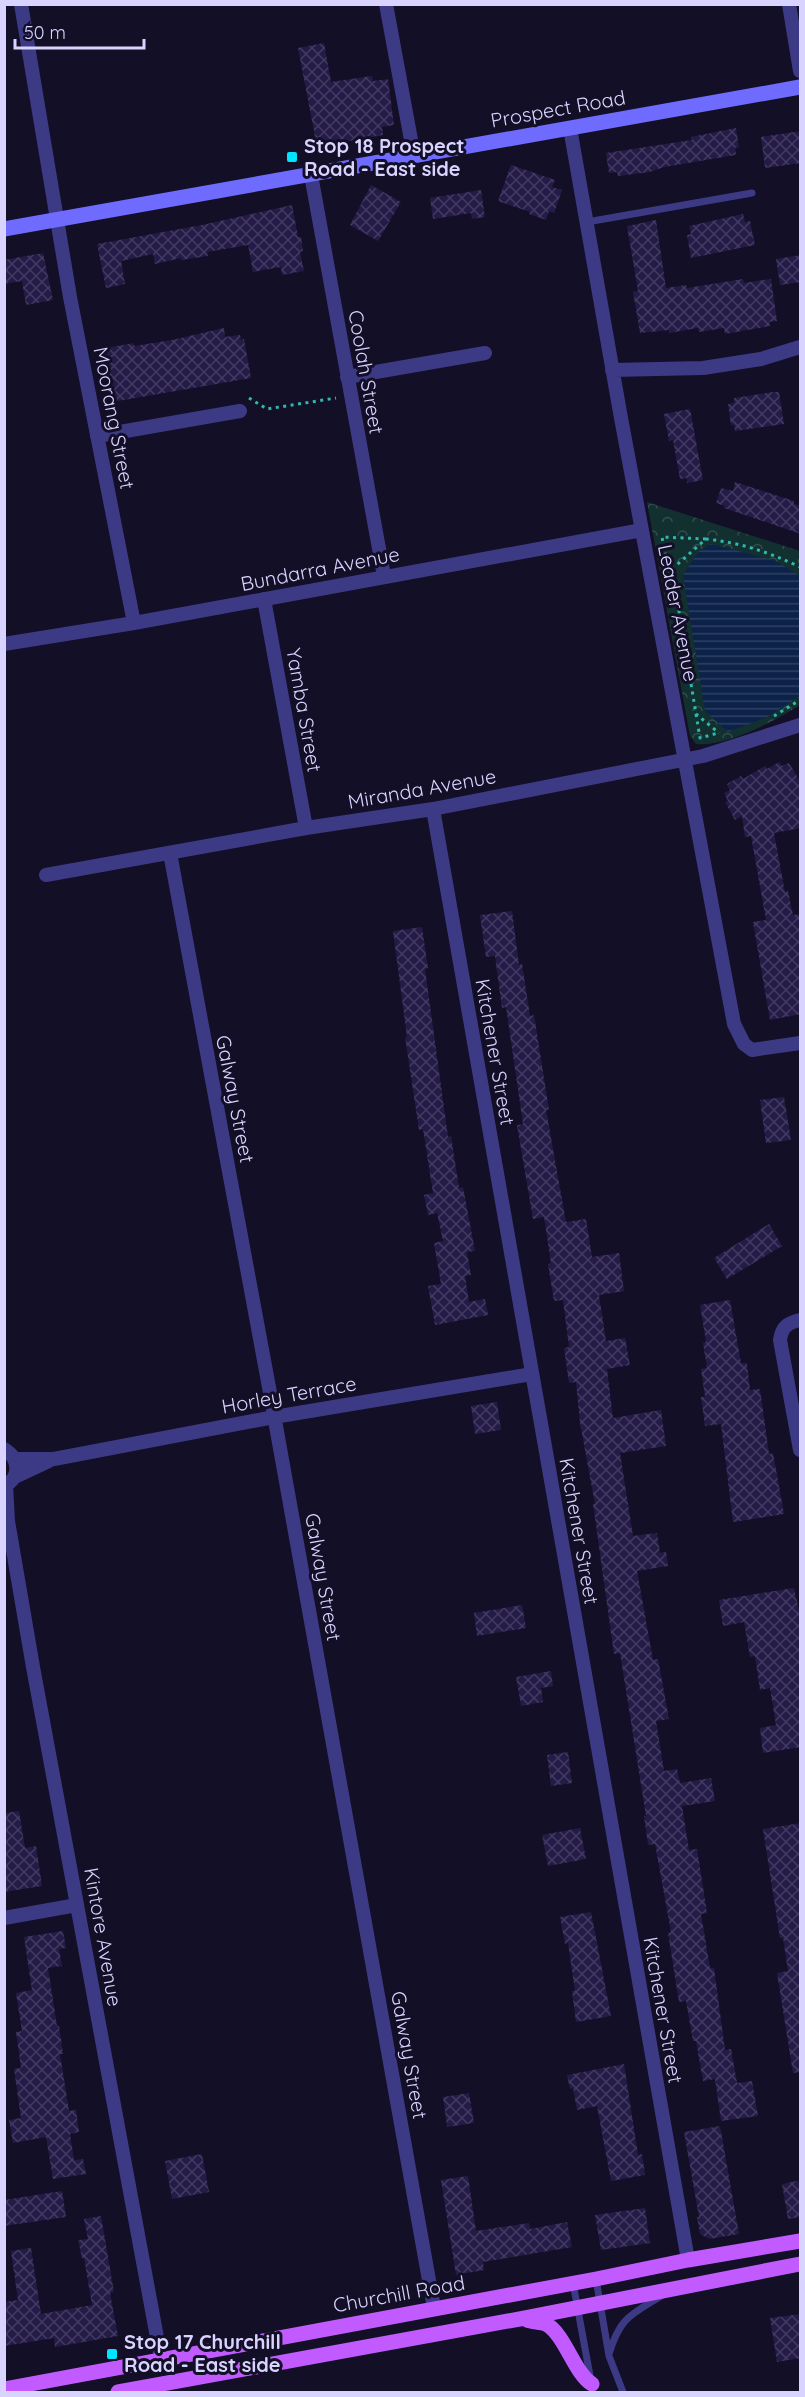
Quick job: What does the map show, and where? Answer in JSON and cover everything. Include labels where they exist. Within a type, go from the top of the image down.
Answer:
[{"type":"main road","name":"Prospect Road","points":[[4,229],[801,87]]},
{"type":"main road","name":"Churchill Road","points":[[4,2389],[688,2260],[801,2241]]},
{"type":"main road","points":[[118,2392],[600,2304],[801,2264]]},
{"type":"main road","points":[[525,2318],[546,2324],[564,2344],[577,2367],[593,2388]]},
{"type":"street","name":"Moorang Street","points":[[21,4],[57,220],[134,623]]},
{"type":"street","points":[[386,4],[414,156]]},
{"type":"street","points":[[789,4],[801,71]]},
{"type":"street","name":"Leader Avenue","points":[[570,128],[612,370],[734,1024],[744,1044],[752,1050],[801,1043]]},
{"type":"street","name":"Coolah Street","points":[[311,175],[384,576]]},
{"type":"street","points":[[612,370],[703,368],[761,359],[801,347]]},
{"type":"street","points":[[347,376],[485,353]]},
{"type":"street","points":[[98,436],[240,411]]},
{"type":"street","name":"Bundarra Avenue","points":[[4,644],[134,623],[642,530]]},
{"type":"street","name":"Yamba Street","points":[[264,599],[306,828]]},
{"type":"street","name":"Miranda Avenue","points":[[46,875],[306,828],[433,809],[703,756],[801,725]]},
{"type":"street","name":"Kitchener Street","points":[[433,809],[688,2260]]},
{"type":"street","name":"Galway Street","points":[[170,853],[434,2308]]},
{"type":"street","points":[[797,1321],[782,1329],[780,1341],[801,1450]]},
{"type":"street","name":"Horley Terrace","points":[[9,1483],[54,1459],[274,1417],[532,1374]]},
{"type":"street","name":"Horley Terrace","points":[[7,1451],[54,1459]]},
{"type":"street","name":"Kintore Avenue","points":[[7,1451],[17,1471],[9,1483],[6,1517],[161,2359]]},
{"type":"street","points":[[4,1918],[77,1905]]},
{"type":"lane","points":[[587,222],[752,193]]},
{"type":"lane","points":[[596,2279],[609,2356],[623,2392]]},
{"type":"lane","points":[[573,2283],[593,2388]]},
{"type":"lane","points":[[609,2356],[618,2328],[625,2319],[671,2289]]},
{"type":"path","points":[[246,397],[257,401],[267,409],[336,398]]},
{"type":"path","points":[[729,731],[700,738],[672,569],[667,563],[662,537],[737,543],[769,553],[801,567]]},
{"type":"path","points":[[672,569],[706,539]]},
{"type":"path","points":[[771,718],[801,700]]},
{"type":"path","points":[[696,714],[718,734]]},
{"type":"green space","points":[[647,502],[800,551],[800,705],[750,732],[708,744],[696,744],[690,736]]},
{"type":"water","points":[[711,544],[776,561],[800,576],[800,696],[767,717],[728,732],[705,711],[683,575],[699,551]]},
{"type":"building","points":[[324,43],[331,82],[372,76],[373,81],[388,79],[394,125],[382,127],[383,135],[317,147],[298,48]]},
{"type":"building","points":[[736,128],[739,147],[735,148],[736,155],[664,167],[650,172],[618,176],[617,172],[609,173],[606,153],[692,140],[691,137]]},
{"type":"building","points":[[801,131],[801,163],[765,168],[761,137]]},
{"type":"building","points":[[511,165],[555,180],[552,187],[562,190],[554,213],[549,211],[546,220],[498,201]]},
{"type":"building","points":[[371,185],[401,202],[378,241],[350,225]]},
{"type":"building","points":[[481,190],[485,217],[472,219],[471,213],[433,219],[430,198]]},
{"type":"building","points":[[292,205],[298,237],[301,237],[303,251],[300,252],[304,271],[282,275],[281,267],[253,272],[248,245],[207,252],[208,256],[181,260],[181,258],[155,264],[153,254],[121,261],[125,284],[106,288],[97,244],[202,225]]},
{"type":"building","points":[[743,214],[745,222],[750,221],[755,245],[691,258],[687,235],[691,234],[689,226]]},
{"type":"building","points":[[656,220],[666,288],[686,285],[687,288],[743,279],[744,283],[771,279],[777,321],[769,322],[770,326],[725,334],[724,328],[699,332],[698,328],[669,333],[669,330],[640,333],[633,292],[638,291],[627,226]]},
{"type":"building","points":[[43,253],[53,300],[26,305],[22,281],[4,284],[4,260]]},
{"type":"building","points":[[801,255],[801,282],[780,285],[776,259]]},
{"type":"building","points":[[224,328],[225,337],[240,335],[241,340],[244,339],[251,378],[112,402],[101,349],[134,343],[134,346],[172,340]]},
{"type":"building","points":[[779,392],[784,424],[735,431],[734,425],[731,425],[728,404],[734,403],[734,398]]},
{"type":"building","points":[[690,409],[703,480],[687,483],[687,478],[680,479],[673,440],[669,441],[664,414]]},
{"type":"building","points":[[735,482],[794,501],[794,504],[801,506],[801,534],[724,508],[725,506],[716,503],[721,488],[733,491]]},
{"type":"building","points":[[779,762],[782,766],[789,763],[801,783],[801,828],[774,833],[785,892],[788,891],[793,915],[801,914],[801,1014],[770,1020],[753,922],[766,920],[751,836],[745,837],[742,816],[735,820],[725,802],[728,801],[724,793],[730,790],[727,784],[741,776],[743,779],[765,766],[767,769]]},
{"type":"building","points":[[512,911],[519,965],[522,964],[530,1016],[534,1015],[549,1110],[546,1110],[566,1222],[586,1219],[592,1257],[619,1253],[624,1291],[599,1295],[606,1341],[625,1338],[630,1365],[607,1369],[613,1418],[661,1410],[666,1446],[620,1453],[633,1536],[657,1533],[660,1553],[666,1552],[668,1566],[637,1571],[653,1660],[658,1659],[669,1719],[656,1721],[664,1771],[677,1769],[680,1783],[711,1778],[715,1801],[682,1806],[689,1850],[697,1849],[707,1913],[701,1914],[710,1968],[714,1968],[725,2050],[731,2049],[737,2083],[752,2081],[758,2116],[721,2121],[715,2079],[703,2081],[686,2001],[679,2002],[668,1933],[671,1932],[655,1844],[648,1845],[644,1816],[646,1816],[620,1653],[614,1654],[593,1504],[595,1504],[580,1423],[576,1382],[569,1383],[564,1348],[569,1347],[563,1300],[554,1301],[544,1217],[533,1219],[517,1125],[523,1124],[506,1007],[502,1008],[495,956],[486,957],[480,915]]},
{"type":"building","points":[[422,927],[428,968],[425,969],[448,1137],[451,1136],[459,1188],[463,1187],[475,1251],[467,1252],[471,1275],[465,1276],[469,1302],[485,1299],[488,1315],[435,1325],[428,1286],[441,1284],[434,1243],[443,1241],[437,1213],[428,1215],[424,1195],[433,1193],[423,1129],[419,1130],[405,1037],[407,1037],[393,931]]},
{"type":"building","points":[[784,1097],[791,1140],[766,1143],[760,1100]]},
{"type":"building","points":[[769,1224],[782,1246],[727,1279],[714,1258]]},
{"type":"building","points":[[730,1300],[741,1363],[747,1363],[750,1390],[760,1389],[769,1454],[773,1453],[784,1514],[733,1522],[721,1424],[705,1426],[701,1397],[705,1397],[701,1369],[707,1368],[703,1343],[706,1342],[700,1305]]},
{"type":"building","points":[[497,1402],[501,1430],[475,1434],[471,1406]]},
{"type":"building","points":[[794,1588],[801,1619],[801,1747],[763,1753],[760,1728],[776,1725],[770,1688],[760,1690],[755,1656],[750,1657],[744,1622],[723,1626],[719,1600]]},
{"type":"building","points":[[522,1605],[526,1628],[477,1636],[474,1613]]},
{"type":"building","points":[[551,1671],[553,1686],[541,1688],[543,1702],[521,1706],[516,1677]]},
{"type":"building","points":[[568,1752],[572,1783],[551,1786],[547,1755]]},
{"type":"building","points":[[19,1811],[25,1848],[36,1846],[42,1886],[4,1892],[4,1813]]},
{"type":"building","points":[[801,1823],[801,2072],[793,2073],[777,1973],[788,1971],[783,1938],[780,1938],[763,1829]]},
{"type":"building","points":[[580,1828],[586,1859],[548,1866],[542,1835]]},
{"type":"building","points":[[591,1912],[611,2016],[576,2022],[572,1991],[575,1991],[568,1943],[565,1944],[560,1917]]},
{"type":"building","points":[[63,1931],[66,1948],[59,1949],[62,1966],[48,1968],[57,2026],[59,2026],[63,2054],[60,2054],[69,2111],[76,2110],[79,2132],[70,2134],[74,2160],[83,2159],[86,2174],[53,2179],[46,2137],[13,2143],[9,2120],[21,2118],[14,2069],[21,2068],[16,2032],[22,2031],[16,1993],[32,1990],[24,1937]]},
{"type":"building","points":[[624,2064],[638,2155],[642,2154],[645,2175],[611,2181],[597,2106],[577,2110],[573,2088],[570,2089],[567,2075]]},
{"type":"building","points":[[469,2093],[474,2123],[447,2127],[443,2097]]},
{"type":"building","points":[[720,2126],[739,2234],[709,2239],[700,2234],[684,2132]]},
{"type":"building","points":[[202,2154],[209,2192],[172,2199],[165,2161]]},
{"type":"building","points":[[468,2176],[476,2231],[529,2223],[530,2229],[567,2222],[572,2247],[483,2262],[484,2270],[456,2275],[441,2180]]},
{"type":"building","points":[[801,2180],[801,2217],[788,2219],[782,2184]]},
{"type":"building","points":[[62,2191],[66,2217],[4,2226],[4,2200]]},
{"type":"building","points":[[645,2208],[650,2243],[601,2250],[595,2215]]},
{"type":"building","points":[[101,2216],[114,2292],[110,2293],[118,2336],[55,2347],[54,2338],[4,2346],[4,2302],[18,2300],[11,2251],[31,2248],[41,2314],[92,2305],[84,2258],[82,2258],[78,2240],[88,2239],[84,2219]]},
{"type":"building","points":[[801,2314],[801,2358],[777,2362],[770,2318]]},
{"type":"place","name":"Stop 18 Prospect Road - East side","points":[[292,157]]},
{"type":"place","name":"Stop 17 Churchill Road - East side","points":[[112,2354]]}]
